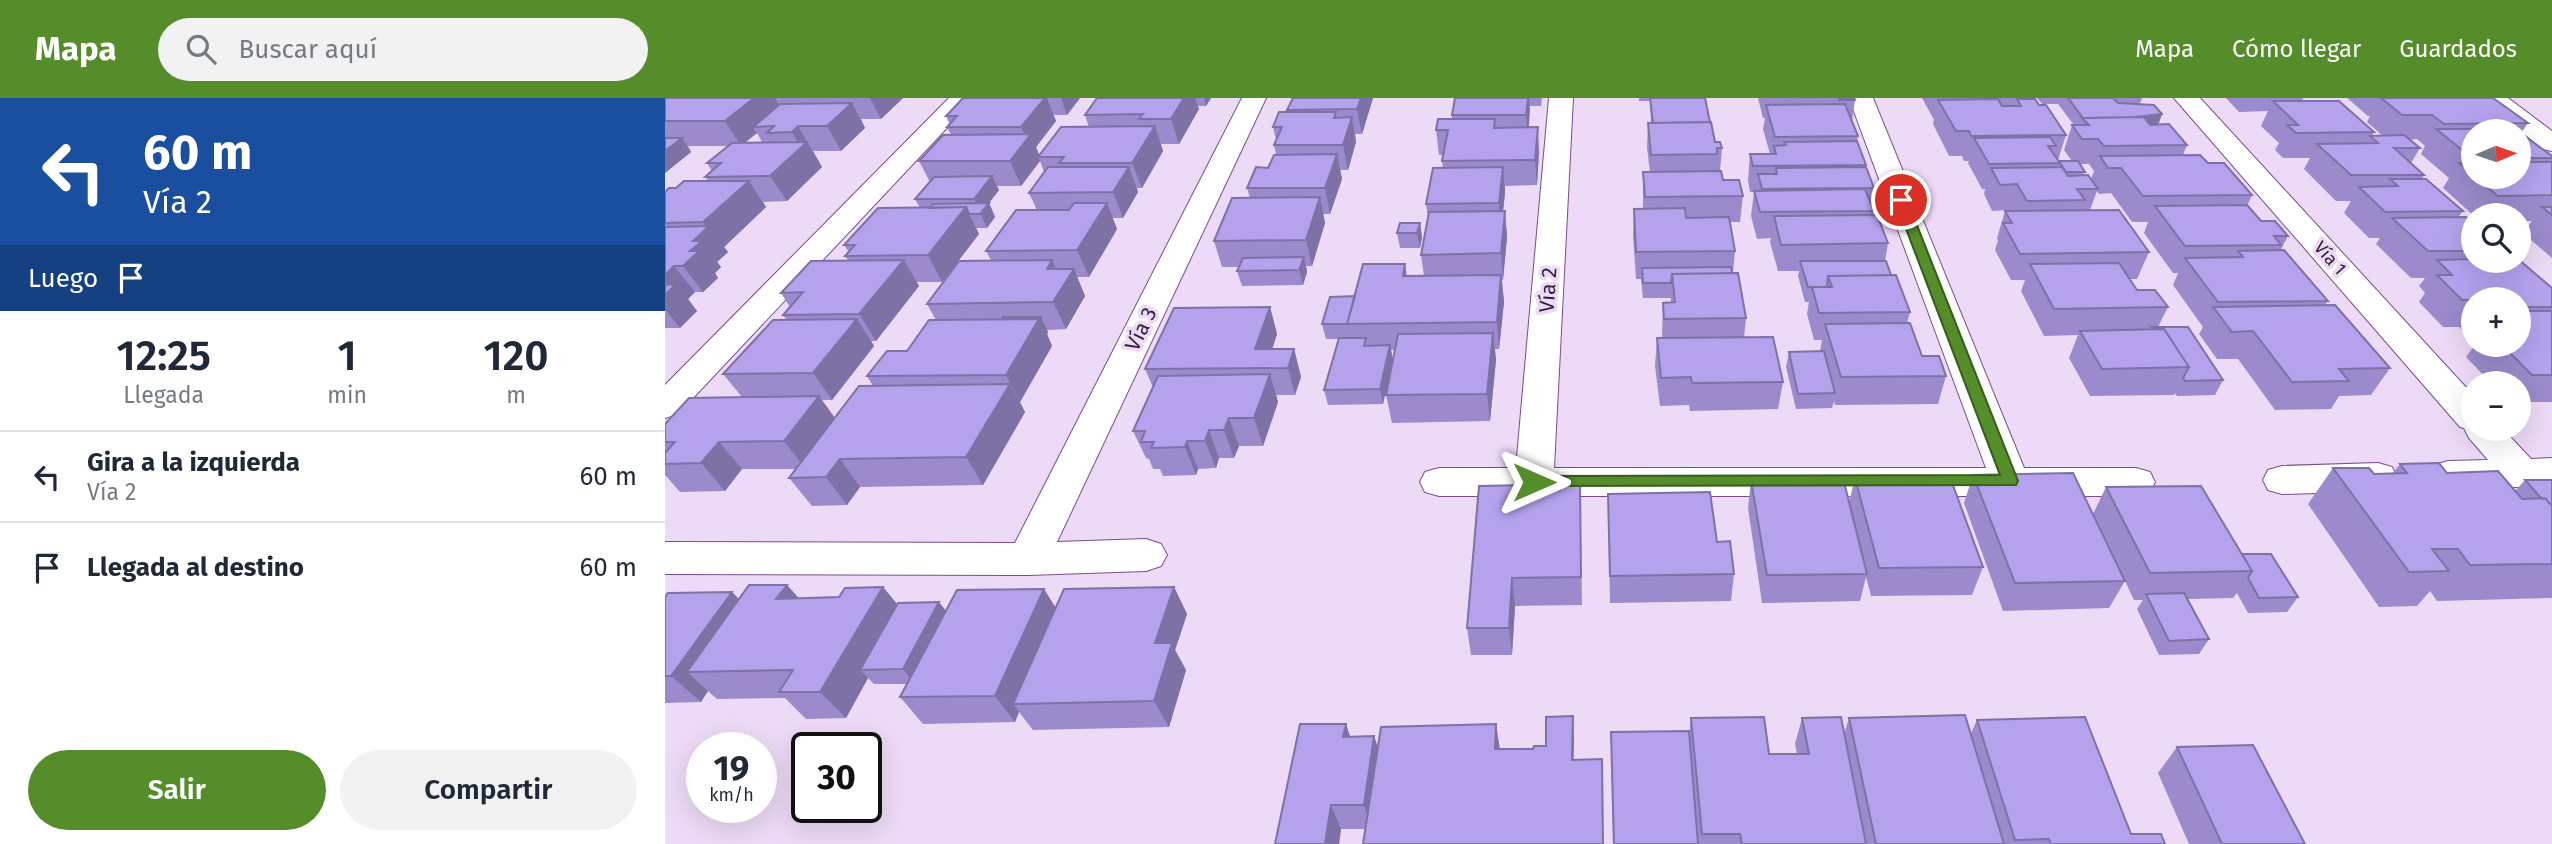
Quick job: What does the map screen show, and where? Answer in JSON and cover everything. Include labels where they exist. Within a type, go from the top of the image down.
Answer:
[{"type":"street","points":[[665,406],[963,98]]},
{"type":"street","name":"Vía 3","points":[[1028,559],[1254,98]]},
{"type":"street","name":"Vía 2","points":[[1534,482],[1561,98]]},
{"type":"street","points":[[1861,98],[2010,481]]},
{"type":"street","name":"Vía 1","points":[[2186,98],[2461,405]]},
{"type":"street","points":[[2492,98],[2552,143]]},
{"type":"street","points":[[2497,441],[2537,473]]},
{"type":"street","points":[[2282,480],[2537,473]]},
{"type":"street","points":[[1439,482],[2136,482]]},
{"type":"street","points":[[665,558],[1028,559],[1146,555]]},
{"type":"building","points":[[665,98],[754,98],[725,121],[665,121]]},
{"type":"building","points":[[963,98],[1045,98],[1021,127],[947,127],[957,116],[946,116]]},
{"type":"building","points":[[1097,98],[1184,98],[1171,119],[1139,119],[1143,114],[1085,115]]},
{"type":"building","points":[[1293,98],[1361,98],[1357,109],[1287,110]]},
{"type":"building","points":[[1455,98],[1528,98],[1526,115],[1452,115]]},
{"type":"building","points":[[1650,98],[1705,98],[1710,122],[1653,123]]},
{"type":"building","points":[[1854,98],[1855,100],[1839,100]]},
{"type":"building","points":[[2068,98],[2113,98],[2118,103],[2154,105],[2162,114],[2083,118]]},
{"type":"building","points":[[2381,98],[2493,98],[2522,119],[2461,119],[2461,124],[2444,124],[2432,115],[2402,115]]},
{"type":"building","points":[[1998,99],[2002,106],[2021,106],[2017,99],[2035,99],[2039,105],[2046,105],[2066,135],[1971,136],[1969,131],[1956,131],[1938,100]]},
{"type":"building","points":[[2273,101],[2339,101],[2374,132],[2296,133],[2287,125],[2298,125]]},
{"type":"building","points":[[852,103],[827,126],[798,126],[792,132],[767,133],[774,126],[753,127],[780,104]]},
{"type":"building","points":[[1845,104],[1858,136],[1775,137],[1766,105]]},
{"type":"building","points":[[1279,112],[1336,112],[1334,118],[1352,117],[1343,145],[1274,145],[1282,127],[1273,127]]},
{"type":"building","points":[[2144,117],[2150,125],[2169,124],[2187,145],[2104,146],[2098,139],[2082,139],[2072,125],[2089,125],[2082,118]]},
{"type":"building","points":[[1438,119],[1495,119],[1494,128],[1538,127],[1535,160],[1442,161],[1448,130],[1436,130]]},
{"type":"building","points":[[1711,122],[1715,142],[1720,142],[1722,148],[1717,148],[1717,154],[1651,155],[1648,123]]},
{"type":"building","points":[[1155,126],[1132,163],[1059,163],[1064,157],[1038,157],[1061,127]]},
{"type":"building","points":[[2436,129],[2461,129],[2461,149]]},
{"type":"building","points":[[1031,134],[1010,161],[919,161],[943,135]]},
{"type":"building","points":[[2404,135],[2420,148],[2394,148],[2424,175],[2351,175],[2317,144],[2378,143],[2370,136]]},
{"type":"building","points":[[2050,137],[2056,146],[2048,146],[2060,163],[1989,164],[1974,138]]},
{"type":"building","points":[[665,138],[682,138],[665,151]]},
{"type":"building","points":[[1857,141],[1866,165],[1753,166],[1750,154],[1776,154],[1774,146],[1786,145],[1784,142]]},
{"type":"building","points":[[2531,141],[2552,156],[2531,158]]},
{"type":"building","points":[[807,142],[770,176],[705,177],[721,163],[707,163],[732,143]]},
{"type":"building","points":[[1337,154],[1325,188],[1247,188],[1256,167],[1268,168],[1274,155]]},
{"type":"building","points":[[2200,155],[2208,163],[2224,163],[2252,195],[2143,196],[2121,168],[2108,168],[2100,156]]},
{"type":"building","points":[[2059,161],[2078,161],[2085,172],[2066,172]]},
{"type":"building","points":[[2531,162],[2552,162],[2552,195],[2498,196],[2490,189],[2531,189]]},
{"type":"building","points":[[1048,167],[1129,167],[1113,192],[1029,193]]},
{"type":"building","points":[[1503,167],[1499,203],[1426,204],[1433,168]]},
{"type":"building","points":[[1866,167],[1874,188],[1762,189],[1758,174],[1777,174],[1776,168]]},
{"type":"building","points":[[2062,167],[2068,176],[2088,175],[2098,189],[2077,189],[2085,200],[2027,201],[2017,184],[2000,185],[1991,168]]},
{"type":"building","points":[[1721,171],[1723,180],[1739,180],[1743,196],[1645,197],[1643,172]]},
{"type":"building","points":[[992,176],[974,199],[915,199],[934,177]]},
{"type":"building","points":[[2390,179],[2426,179],[2461,211],[2385,212],[2359,187],[2398,186]]},
{"type":"building","points":[[684,181],[749,181],[703,222],[665,223],[665,192]]},
{"type":"building","points":[[1865,189],[1874,211],[1760,212],[1754,191]]},
{"type":"building","points":[[1320,197],[1306,240],[1214,241],[1232,198]]},
{"type":"building","points":[[989,203],[980,214],[969,214],[966,207],[930,208],[933,204]]},
{"type":"building","points":[[1074,203],[1107,203],[1077,250],[986,251],[1016,210],[1069,210]]},
{"type":"building","points":[[2247,205],[2261,221],[2275,221],[2288,236],[2274,236],[2281,245],[2185,246],[2155,206]]},
{"type":"building","points":[[966,207],[928,255],[845,256],[855,245],[844,245],[878,208]]},
{"type":"building","points":[[2542,207],[2552,207],[2552,215]]},
{"type":"building","points":[[1685,208],[1686,218],[1729,217],[1735,251],[1636,252],[1634,209]]},
{"type":"building","points":[[2119,210],[2149,252],[2020,254],[2003,223],[2012,223],[2005,211]]},
{"type":"building","points":[[1505,211],[1501,253],[1421,255],[1429,212]]},
{"type":"building","points":[[1877,215],[1888,243],[1781,245],[1774,216]]},
{"type":"building","points":[[2461,217],[2461,251],[2428,251],[2392,218]]},
{"type":"building","points":[[1400,223],[1420,223],[1417,233],[1397,233]]},
{"type":"building","points":[[709,226],[693,241],[702,241],[690,251],[699,251],[683,266],[674,266],[665,275],[665,227]]},
{"type":"building","points":[[2284,250],[2328,301],[2218,302],[2185,258],[2243,257],[2238,251]]},
{"type":"building","points":[[1304,257],[1299,270],[1237,271],[1243,258]]},
{"type":"building","points":[[2461,259],[2461,273],[2531,273],[2531,270],[2552,288],[2552,307],[2531,307],[2531,287],[2461,287],[2461,299],[2437,275],[2452,275],[2437,260]]},
{"type":"building","points":[[904,260],[859,314],[783,315],[803,292],[781,293],[811,261]]},
{"type":"building","points":[[1052,260],[1047,269],[1074,269],[1053,302],[927,304],[959,261]]},
{"type":"building","points":[[1800,261],[1886,261],[1891,275],[1828,276],[1827,287],[1808,287]]},
{"type":"building","points":[[2119,263],[2137,290],[2155,290],[2168,307],[2054,309],[2030,264]]},
{"type":"building","points":[[1363,264],[1405,264],[1403,276],[1501,275],[1497,322],[1347,324]]},
{"type":"building","points":[[1731,267],[1732,273],[1672,274],[1671,283],[1643,283],[1642,268]]},
{"type":"building","points":[[1738,273],[1746,318],[1664,319],[1663,303],[1675,302],[1672,274]]},
{"type":"building","points":[[1896,275],[1910,312],[1819,313],[1812,287],[1832,287],[1828,276]]},
{"type":"building","points":[[676,284],[665,295],[665,285]]},
{"type":"building","points":[[1355,296],[1347,324],[1322,324],[1330,297]]},
{"type":"building","points":[[2335,305],[2390,368],[2339,369],[2349,381],[2292,382],[2253,331],[2232,332],[2213,307]]},
{"type":"building","points":[[1270,307],[1255,349],[1294,349],[1288,368],[1145,369],[1174,308]]},
{"type":"building","points":[[2531,311],[2552,311],[2552,375],[2532,375],[2531,371],[2514,357],[2531,357]]},
{"type":"building","points":[[1003,317],[1041,317],[1002,319]]},
{"type":"building","points":[[857,319],[813,373],[723,374],[773,320]]},
{"type":"building","points":[[1039,319],[1006,375],[867,376],[887,351],[907,351],[929,320]]},
{"type":"building","points":[[1910,323],[1922,356],[1939,356],[1946,376],[1841,377],[1825,324]]},
{"type":"building","points":[[2151,327],[2188,327],[2223,380],[2185,381],[2183,378],[2189,367],[2164,329]]},
{"type":"building","points":[[2164,329],[2189,367],[2102,369],[2080,331]]},
{"type":"building","points":[[1493,333],[1487,394],[1386,395],[1398,334]]},
{"type":"building","points":[[1773,337],[1783,382],[1692,383],[1691,377],[1661,378],[1657,338]]},
{"type":"building","points":[[1339,338],[1366,338],[1364,346],[1390,345],[1380,389],[1324,390]]},
{"type":"building","points":[[1824,351],[1835,393],[1798,394],[1789,352]]},
{"type":"building","points":[[1270,374],[1254,418],[1229,418],[1224,430],[1209,430],[1205,441],[1187,441],[1185,447],[1151,448],[1154,442],[1141,442],[1145,431],[1133,431],[1158,376]]},
{"type":"building","points":[[1010,384],[966,457],[840,459],[826,477],[789,478],[859,386]]},
{"type":"building","points":[[819,396],[784,441],[719,442],[701,463],[665,464],[665,453],[675,442],[665,442],[665,424],[689,398]]},
{"type":"building","points":[[2439,463],[2447,473],[2498,471],[2522,499],[2545,498],[2552,506],[2552,564],[2470,565],[2458,549],[2432,549],[2449,571],[2409,572],[2333,468],[2369,468],[2374,474],[2407,473],[2400,464]]},
{"type":"building","points":[[2073,473],[2125,581],[2015,583],[1973,475]]},
{"type":"building","points":[[1950,477],[1983,567],[1879,568],[1855,478]]},
{"type":"building","points":[[1843,478],[1867,574],[1767,575],[1751,480]]},
{"type":"building","points":[[2525,480],[2552,480],[2552,506],[2545,498],[2542,499]]},
{"type":"building","points":[[1580,484],[1581,577],[1512,578],[1509,628],[1467,628],[1479,486]]},
{"type":"building","points":[[2201,486],[2252,571],[2150,573],[2106,487]]},
{"type":"building","points":[[1710,492],[1717,542],[1730,541],[1734,574],[1610,576],[1608,494]]},
{"type":"building","points":[[2242,554],[2271,554],[2298,597],[2259,598],[2248,578],[2252,571]]},
{"type":"building","points":[[749,585],[787,585],[776,599],[839,597],[845,588],[883,587],[820,692],[779,692],[793,670],[687,672]]},
{"type":"building","points":[[1174,587],[1155,643],[1172,643],[1154,701],[1013,704],[1064,589]]},
{"type":"building","points":[[1044,589],[995,696],[900,697],[957,590]]},
{"type":"building","points":[[732,592],[671,676],[665,676],[665,597],[668,593]]},
{"type":"building","points":[[2184,593],[2209,639],[2169,641],[2146,594]]},
{"type":"building","points":[[939,602],[903,669],[860,670],[898,603]]},
{"type":"building","points":[[1965,715],[2004,844],[1876,844],[1849,718]]},
{"type":"building","points":[[1573,716],[1572,760],[1602,759],[1603,844],[1363,844],[1381,727],[1496,724],[1495,749],[1533,749],[1534,746],[1546,746],[1546,717]]},
{"type":"building","points":[[1764,717],[1769,754],[1809,754],[1802,718],[1841,717],[1866,844],[1742,844],[1740,834],[1702,834],[1691,718]]},
{"type":"building","points":[[2085,717],[2131,834],[2161,834],[2165,844],[2051,844],[2049,839],[2015,840],[1977,720]]},
{"type":"building","points":[[1300,724],[1346,724],[1343,737],[1374,736],[1364,805],[1331,805],[1325,844],[1275,844]]},
{"type":"building","points":[[1689,731],[1698,844],[1614,844],[1611,732]]},
{"type":"building","points":[[2253,745],[2305,844],[2222,844],[2177,747]]},
{"type":"route","points":[[1534,482],[2010,481],[1901,200]]}]
